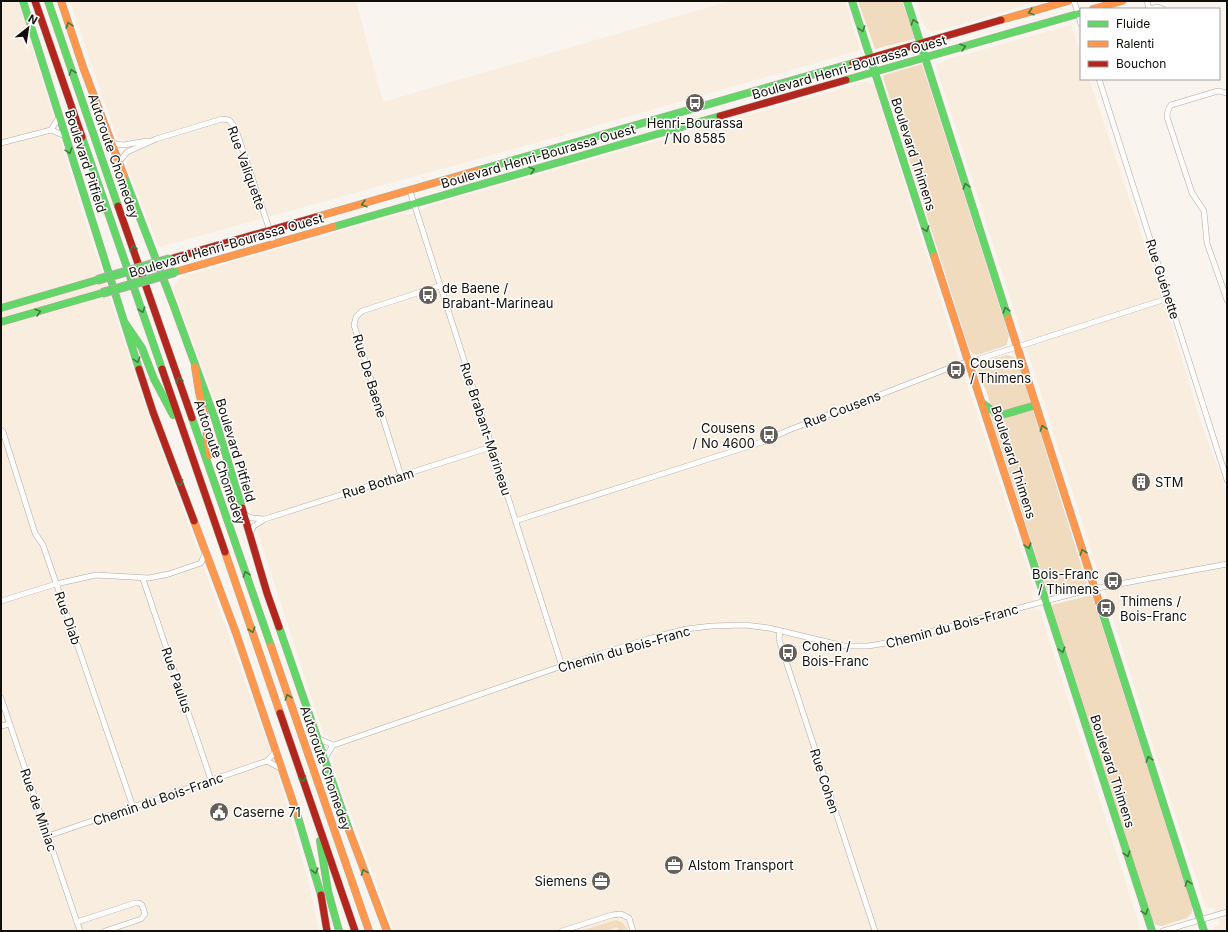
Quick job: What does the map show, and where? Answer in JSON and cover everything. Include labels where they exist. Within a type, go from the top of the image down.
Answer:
[{"type":"main road","name":"Boulevard Pitfield","points":[[23,1],[153,412],[213,569],[277,750],[321,895],[327,931]]},
{"type":"main road","name":"Autoroute Chomedey","points":[[35,1],[355,931]]},
{"type":"main road","name":"Autoroute Chomedey","points":[[48,1],[369,931]]},
{"type":"main road","name":"Boulevard Pitfield","points":[[61,1],[118,163],[215,419],[267,593],[324,760],[386,931]]},
{"type":"main road","name":"Boulevard Thimens","points":[[852,1],[1152,931]]},
{"type":"main road","points":[[908,1],[1204,931]]},
{"type":"main road","name":"Boulevard Henri-Bourassa Ouest","points":[[1,308],[1068,1]]},
{"type":"main road","points":[[1097,8],[1122,1]]},
{"type":"main road","name":"Boulevard Henri-Bourassa Ouest","points":[[1,322],[1079,13]]},
{"type":"main road","points":[[125,323],[142,348],[154,379],[189,447]]},
{"type":"main road","points":[[195,367],[205,417],[211,472]]},
{"type":"main road","points":[[982,403],[996,413],[1002,415],[1036,405]]},
{"type":"main road","points":[[316,816],[328,891],[339,931]]},
{"type":"street","points":[[1074,1],[1079,13]]},
{"type":"street","name":"Rue Guénette","points":[[1099,80],[1227,480]]},
{"type":"street","points":[[1227,93],[1218,91],[1171,105],[1168,108],[1167,117],[1192,193],[1204,210],[1207,243],[1227,300]]},
{"type":"street","points":[[51,130],[59,117]]},
{"type":"street","name":"Rue Valiquette","points":[[111,143],[123,146],[156,139],[222,118],[229,120],[232,122],[237,132],[274,243]]},
{"type":"street","points":[[1,143],[51,130],[65,136]]},
{"type":"street","name":"Rue Valiquette","points":[[118,163],[126,152],[156,139]]},
{"type":"street","name":"Rue Brabant-Marineau","points":[[410,191],[439,286],[562,666]]},
{"type":"street","name":"Rue De Baene","points":[[401,476],[354,325],[356,317],[362,311],[439,286]]},
{"type":"street","name":"Rue Cousens","points":[[515,521],[762,442],[796,427],[958,365],[1169,298]]},
{"type":"street","name":"Rue Diab","points":[[1,430],[3,432],[35,533],[43,545],[133,807]]},
{"type":"street","name":"Rue Botham","points":[[249,536],[254,526],[265,519],[491,447]]},
{"type":"street","name":"Rue Botham","points":[[243,514],[252,518],[265,519]]},
{"type":"street","points":[[201,563],[206,551]]},
{"type":"street","points":[[1,601],[56,584],[96,575],[143,579],[169,574],[201,563],[213,569]]},
{"type":"street","name":"Chemin du Bois-Franc","points":[[333,745],[562,666],[648,639],[691,628],[737,625],[763,627],[840,645],[868,646],[896,641],[1094,589],[1227,564]]},
{"type":"street","name":"Rue Paulus","points":[[143,579],[211,780]]},
{"type":"street","name":"Rue Cohen","points":[[780,631],[779,639],[782,649],[875,931]]},
{"type":"street","name":"Rue de Miniac","points":[[1,698],[80,931]]},
{"type":"street","points":[[1,726],[10,724]]},
{"type":"street","points":[[317,738],[333,745],[324,760]]},
{"type":"street","points":[[277,750],[267,761],[283,769]]},
{"type":"street","name":"Chemin du Bois-Franc","points":[[48,836],[267,761]]},
{"type":"street","points":[[77,922],[136,903],[142,904],[145,914],[142,919],[105,931]]},
{"type":"street","points":[[1163,931],[1227,912]]},
{"type":"street","points":[[562,931],[621,914],[629,918],[633,931]]},
{"type":"shaded area","points":[[1,1],[18,1],[84,218],[140,391],[275,764],[310,888],[319,931],[1,931]]},
{"type":"shaded area","points":[[70,1],[356,1],[383,102],[730,1],[845,1],[860,50],[564,135],[159,247],[126,165],[129,157],[122,140],[116,135]]},
{"type":"shaded area","points":[[858,1],[902,1],[915,39],[875,49]]},
{"type":"shaded area","points":[[916,1],[1037,1],[932,32],[925,27]]},
{"type":"shaded area","points":[[1071,25],[1080,52],[1080,80],[1089,80],[1168,314],[1200,420],[1227,492],[1227,931],[1214,931],[1213,927],[1220,924],[1214,908],[1206,908],[1154,749],[936,66],[945,60]]},
{"type":"shaded area","points":[[922,64],[1009,336],[1005,346],[977,355],[972,353],[969,349],[883,77],[884,75]]},
{"type":"shaded area","points":[[865,82],[874,85],[957,353],[1035,591],[1032,596],[1036,609],[1040,611],[1140,931],[394,931],[333,765],[333,755],[337,752],[333,738],[329,738],[324,734],[315,709],[217,406],[173,288],[180,277],[403,213],[408,215],[425,209],[430,205]]},
{"type":"shaded area","points":[[1007,355],[1014,357],[1018,362],[1087,584],[1048,593],[990,413],[996,409],[990,403],[986,390],[977,373],[980,365],[984,362]]},
{"type":"shaded area","points":[[1088,596],[1093,598],[1192,906],[1192,913],[1187,918],[1162,926],[1156,925],[1152,920],[1052,607],[1055,604]]},
{"type":"shaded area","points":[[616,920],[623,923],[627,929],[619,931],[617,927],[606,931],[583,930]]},
{"type":"traffic: fast","points":[[23,1],[139,369]]},
{"type":"traffic: fast","points":[[48,1],[118,206]]},
{"type":"traffic: fast","points":[[852,1],[934,256]]},
{"type":"traffic: fast","points":[[907,1],[1008,318]]},
{"type":"traffic: fast","points":[[846,80],[1080,13]]},
{"type":"traffic: fast","points":[[479,170],[853,63]]},
{"type":"traffic: fast","points":[[333,227],[720,116]]},
{"type":"traffic: fast","points":[[82,137],[162,369]]},
{"type":"traffic: fast","points":[[124,176],[215,419],[242,508]]},
{"type":"traffic: fast","points":[[97,280],[170,259]]},
{"type":"traffic: fast","points":[[102,293],[175,272]]},
{"type":"traffic: fast","points":[[1,308],[97,280]]},
{"type":"traffic: fast","points":[[1,322],[102,293]]},
{"type":"traffic: fast","points":[[125,323],[142,348],[154,379],[173,415]]},
{"type":"traffic: fast","points":[[982,403],[996,413],[1002,415],[1036,405]]},
{"type":"traffic: fast","points":[[192,418],[271,646]]},
{"type":"traffic: fast","points":[[1027,543],[1152,931]]},
{"type":"traffic: fast","points":[[1099,602],[1204,931]]},
{"type":"traffic: fast","points":[[279,627],[349,830]]},
{"type":"traffic: fast","points":[[297,814],[321,895]]},
{"type":"traffic: fast","points":[[320,841],[328,891],[339,931]]},
{"type":"traffic: slow","points":[[61,1],[83,67],[124,176]]},
{"type":"traffic: slow","points":[[1001,20],[1068,1]]},
{"type":"traffic: slow","points":[[1097,8],[1122,1]]},
{"type":"traffic: slow","points":[[316,217],[479,170]]},
{"type":"traffic: slow","points":[[175,272],[333,227]]},
{"type":"traffic: slow","points":[[934,256],[1027,543]]},
{"type":"traffic: slow","points":[[1008,318],[1099,602]]},
{"type":"traffic: slow","points":[[195,367],[205,417],[209,455]]},
{"type":"traffic: slow","points":[[194,521],[236,633],[297,814]]},
{"type":"traffic: slow","points":[[225,552],[280,713]]},
{"type":"traffic: slow","points":[[271,646],[369,931]]},
{"type":"traffic: slow","points":[[349,830],[387,931]]},
{"type":"traffic: jam","points":[[35,1],[82,137]]},
{"type":"traffic: jam","points":[[853,63],[1001,20]]},
{"type":"traffic: jam","points":[[720,116],[846,80]]},
{"type":"traffic: jam","points":[[118,206],[192,418]]},
{"type":"traffic: jam","points":[[170,259],[316,217]]},
{"type":"traffic: jam","points":[[139,369],[153,412],[194,521]]},
{"type":"traffic: jam","points":[[162,369],[225,552]]},
{"type":"traffic: jam","points":[[242,508],[267,593],[279,627]]},
{"type":"traffic: jam","points":[[280,713],[355,931]]},
{"type":"traffic: jam","points":[[321,895],[327,931]]},
{"type":"place","name":"Henri-Bourassa / No 8585","points":[[695,103]]},
{"type":"place","name":"de Baene / Brabant-Marineau","points":[[428,295]]},
{"type":"place","name":"Cousens / Thimens","points":[[956,370]]},
{"type":"place","name":"Cousens / No 4600","points":[[769,435]]},
{"type":"place","name":"STM","points":[[1141,482]]},
{"type":"place","name":"Bois-Franc / Thimens","points":[[1113,581]]},
{"type":"place","name":"Thimens / Bois-Franc","points":[[1106,608]]},
{"type":"place","name":"Cohen / Bois-Franc","points":[[788,653]]},
{"type":"place","name":"Caserne 71","points":[[219,812]]},
{"type":"place","name":"Alstom Transport","points":[[674,865]]},
{"type":"place","name":"Siemens","points":[[601,881]]}]
